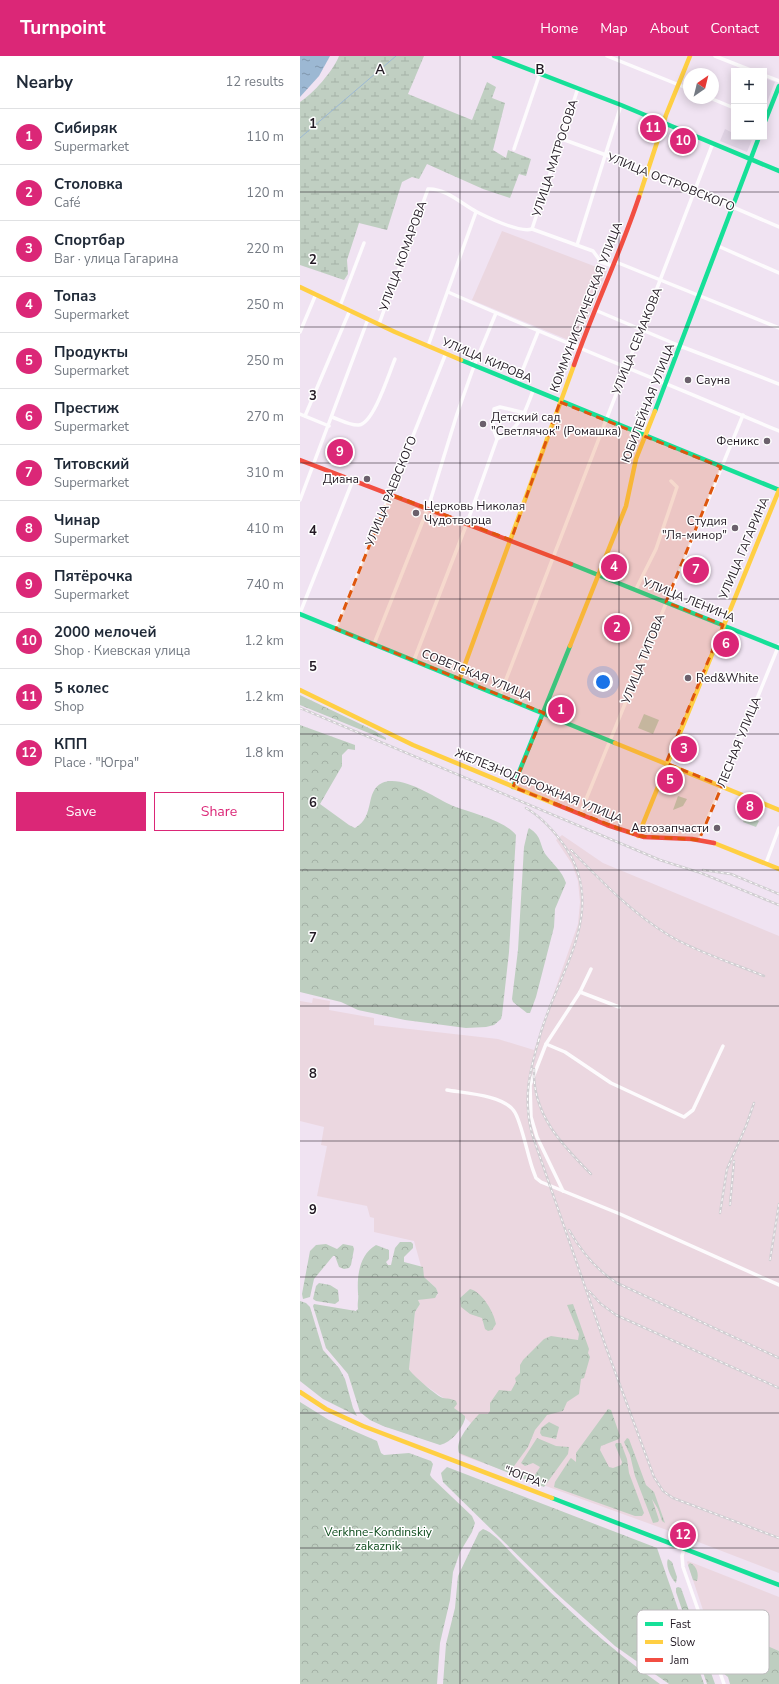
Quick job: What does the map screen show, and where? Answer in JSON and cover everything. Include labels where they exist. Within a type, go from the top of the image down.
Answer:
[{"type":"main road","points":[[494,56],[664,122],[779,171]]},
{"type":"main road","name":"КОММУНИСТИЧЕСКАЯ УЛИЦА","points":[[460,678],[580,347],[615,264],[664,122],[690,56]]},
{"type":"main road","points":[[767,116],[779,86]]},
{"type":"main road","name":"ЮБИЛЕЙНАЯ УЛИЦА","points":[[513,787],[629,499],[634,466],[758,140]]},
{"type":"main road","name":"УЛИЦА КИРОВА","points":[[300,287],[474,366],[779,490]]},
{"type":"main road","name":"УЛИЦА ЛЕНИНА","points":[[300,460],[511,540],[779,647]]},
{"type":"main road","name":"УЛИЦА ГАГАРИНА","points":[[638,836],[666,763],[779,490]]},
{"type":"main road","name":"СОВЕТСКАЯ УЛИЦА","points":[[300,613],[779,810]]},
{"type":"main road","name":"ЖЕЛЕЗНОДОРОЖНАЯ УЛИЦА","points":[[300,690],[413,745],[513,787],[638,836],[659,839],[699,840],[722,845],[779,869]]},
{"type":"main road","name":"\"ЮГРА\"","points":[[300,1392],[326,1409],[350,1421],[779,1586]]},
{"type":"street","points":[[607,56],[683,87]]},
{"type":"street","points":[[715,56],[745,68]]},
{"type":"street","points":[[514,149],[540,73]]},
{"type":"street","points":[[767,76],[779,81]]},
{"type":"street","name":"УЛИЦА МАТРОСОВА","points":[[532,229],[578,88]]},
{"type":"street","points":[[719,102],[731,107]]},
{"type":"street","points":[[577,245],[621,105]]},
{"type":"street","name":"УЛИЦА ОСТРОВСКОГО","points":[[562,139],[647,170],[779,227]]},
{"type":"street","name":"УЛИЦА СЕМАКОВА","points":[[500,695],[713,143]]},
{"type":"street","name":"УЛИЦА КОМАРОВА","points":[[379,324],[428,189],[433,189],[452,197],[476,212]]},
{"type":"street","points":[[428,346],[476,212],[524,230],[532,229],[577,245],[594,252],[601,262],[615,264],[661,280],[779,328]]},
{"type":"street","points":[[340,306],[364,243]]},
{"type":"street","points":[[718,246],[779,273]]},
{"type":"street","points":[[448,292],[538,332],[580,347],[779,431]]},
{"type":"street","points":[[300,332],[316,294]]},
{"type":"street","points":[[305,416],[350,310]]},
{"type":"street","points":[[595,310],[680,346],[779,384]]},
{"type":"street","points":[[374,644],[428,508],[474,366],[496,313]]},
{"type":"street","name":"УЛИЦА КОМАРОВА","points":[[300,500],[368,319]]},
{"type":"street","points":[[518,384],[538,332]]},
{"type":"street","name":"УЛИЦА РАЕВСКОГО","points":[[336,629],[446,353]]},
{"type":"street","points":[[332,417],[354,425],[361,424],[366,421],[376,406],[395,359]]},
{"type":"street","points":[[414,660],[467,523],[497,439],[516,427],[525,412],[533,391]]},
{"type":"street","points":[[497,439],[493,428],[494,410],[500,407],[525,412]]},
{"type":"street","points":[[300,414],[329,426]]},
{"type":"street","name":"УЛИЦА ТИТОВА","points":[[580,814],[743,415]]},
{"type":"street","points":[[300,613],[353,480]]},
{"type":"street","points":[[636,589],[656,548],[677,487],[671,481]]},
{"type":"street","name":"ЛЕСНАЯ УЛИЦА","points":[[699,840],[779,647]]},
{"type":"street","points":[[766,863],[779,828]]},
{"type":"street","points":[[563,1191],[541,1148],[531,1117],[530,1085],[546,1044],[580,992],[591,969]]},
{"type":"street","points":[[580,992],[619,1007]]},
{"type":"street","points":[[546,1044],[565,1052],[611,1083],[684,1117],[693,1110],[723,1046]]},
{"type":"street","points":[[447,1090],[490,1098],[511,1108],[516,1115],[536,1178],[541,1182],[779,1285]]},
{"type":"street","points":[[684,1549],[682,1556],[683,1567],[698,1610]]},
{"type":"street","points":[[720,1674],[724,1684]]},
{"type":"highlighted area","points":[[560,402],[721,467],[666,602],[723,625],[666,763],[722,786],[699,840],[638,836],[513,787],[544,713],[336,629],[390,494],[511,540]]},
{"type":"shaded area","points":[[767,79],[775,82],[767,102]]},
{"type":"shaded area","points":[[725,129],[731,132],[731,140],[752,140],[747,152],[720,141]]},
{"type":"shaded area","points":[[502,231],[607,271],[578,344],[472,300]]},
{"type":"shaded area","points":[[562,835],[603,863],[779,936],[779,1573],[675,1533],[461,1455],[458,1447],[471,1423],[454,1408],[455,1406],[416,1379],[411,1374],[409,1368],[415,1312],[420,1304],[418,1300],[437,1296],[438,1293],[436,1288],[424,1277],[414,1241],[374,1232],[374,1218],[370,1217],[367,1206],[317,1196],[327,1146],[321,1145],[324,1127],[300,1121],[300,1001],[312,1003],[313,998],[330,1001],[329,1010],[374,1018],[374,1025],[498,1039],[534,1050],[578,924],[580,902],[578,881],[572,864],[556,840]]},
{"type":"shaded area","points":[[688,1561],[779,1597],[779,1651],[769,1647],[769,1610],[703,1610],[687,1562]]},
{"type":"green space","points":[[339,56],[424,56],[408,94],[472,120],[487,82],[496,87],[492,98],[505,103],[493,150],[506,158],[508,150],[531,159],[526,176],[519,174],[510,198],[483,189],[427,164],[419,179],[412,177],[402,182],[387,230],[359,223],[347,260],[348,274],[344,280],[300,265],[300,102],[311,94],[322,82]]},
{"type":"green space","points":[[300,695],[375,731],[386,738],[386,740],[300,705]]},
{"type":"green space","points":[[644,714],[659,720],[653,734],[638,728]]},
{"type":"green space","points":[[300,725],[355,745],[355,750],[348,749],[342,755],[342,766],[320,804],[349,825],[355,828],[361,823],[366,817],[373,792],[382,783],[390,781],[409,784],[453,806],[496,821],[504,825],[516,835],[509,952],[502,1015],[501,1019],[494,1025],[466,1028],[405,1020],[358,1010],[341,1002],[300,992]]},
{"type":"green space","points":[[678,796],[687,799],[683,806],[673,810]]},
{"type":"green space","points":[[746,816],[759,821],[756,827],[743,822]]},
{"type":"green space","points":[[529,828],[537,835],[546,855],[560,871],[566,883],[555,909],[554,927],[536,997],[530,1013],[527,1013],[513,1002],[512,999],[518,950],[524,847]]},
{"type":"green space","points":[[400,1242],[411,1242],[413,1244],[413,1248],[404,1257],[404,1262],[423,1267],[424,1277],[436,1288],[438,1293],[435,1298],[418,1300],[420,1304],[415,1312],[409,1369],[419,1380],[436,1394],[443,1398],[456,1401],[457,1404],[454,1408],[465,1416],[465,1419],[456,1435],[440,1445],[383,1426],[370,1420],[360,1412],[348,1374],[326,1348],[313,1306],[314,1304],[356,1311],[358,1309],[360,1266],[366,1254],[376,1245],[389,1250],[389,1259],[386,1262],[388,1265],[391,1265],[395,1248]]},
{"type":"green space","points":[[326,1244],[337,1249],[343,1244],[353,1246],[354,1249],[351,1265],[349,1268],[344,1269],[339,1267],[335,1256],[333,1256],[314,1279],[310,1297],[303,1299],[302,1294],[310,1251],[316,1245]]},
{"type":"green space","points":[[319,1283],[330,1285],[338,1290],[339,1301],[335,1304],[316,1301],[313,1299],[316,1286]]},
{"type":"green space","points":[[470,1289],[479,1294],[490,1308],[496,1324],[492,1330],[488,1331],[485,1329],[482,1318],[470,1314],[461,1307],[460,1298]]},
{"type":"green space","points":[[300,1301],[306,1303],[310,1307],[323,1350],[339,1368],[345,1379],[353,1408],[357,1416],[323,1399],[300,1381]]},
{"type":"green space","points":[[573,1304],[589,1349],[588,1353],[590,1357],[584,1378],[581,1379],[579,1394],[567,1402],[563,1411],[547,1415],[535,1430],[528,1447],[509,1473],[459,1453],[459,1443],[468,1427],[479,1414],[488,1414],[490,1411],[490,1403],[499,1390],[511,1391],[516,1382],[515,1378],[520,1373],[520,1365],[523,1360],[544,1339],[551,1336],[578,1340],[579,1334],[567,1305]]},
{"type":"green space","name":"Verkhne-Kondinskiy zakaznik","points":[[300,1402],[329,1420],[377,1441],[381,1453],[384,1455],[409,1453],[431,1461],[433,1464],[430,1475],[432,1478],[472,1516],[475,1523],[472,1532],[460,1552],[453,1572],[450,1600],[440,1643],[437,1684],[300,1684]]},
{"type":"green space","points":[[608,1409],[611,1410],[620,1436],[619,1439],[601,1446],[600,1450],[609,1467],[613,1468],[621,1465],[622,1462],[615,1445],[616,1443],[621,1443],[627,1459],[629,1473],[644,1513],[642,1516],[635,1516],[554,1487],[555,1482],[570,1459],[571,1458],[576,1462],[576,1453]]},
{"type":"green space","points":[[549,1422],[559,1427],[556,1439],[542,1436],[540,1433],[541,1428]]},
{"type":"green space","points":[[537,1438],[556,1446],[569,1447],[568,1454],[544,1487],[522,1478],[525,1475],[535,1475],[540,1467],[533,1463],[525,1466],[521,1463]]},
{"type":"green space","points":[[627,1438],[629,1439],[646,1485],[654,1492],[665,1523],[662,1521],[658,1509],[652,1499],[659,1520],[658,1522],[653,1523],[635,1476],[630,1455],[624,1442]]},
{"type":"green space","points":[[447,1467],[657,1548],[678,1610],[637,1610],[637,1661],[615,1646],[556,1593],[443,1482],[441,1473]]},
{"type":"green space","points":[[483,1529],[497,1538],[551,1593],[603,1640],[637,1668],[637,1674],[646,1674],[660,1684],[443,1684],[446,1644],[455,1608],[458,1576],[479,1532]]},
{"type":"green space","points":[[668,1559],[672,1562],[677,1577],[676,1583],[669,1572],[667,1565]]},
{"type":"green space","points":[[690,1563],[697,1570],[697,1581],[693,1580],[688,1565]]},
{"type":"green space","points":[[676,1588],[681,1588],[689,1610],[682,1610]]},
{"type":"green space","points":[[769,1647],[779,1651],[779,1684],[730,1684],[728,1677],[724,1674],[769,1674]]},
{"type":"green space","points":[[655,1674],[701,1674],[704,1684],[669,1684]]},
{"type":"green space","points":[[704,1674],[711,1674],[715,1684],[707,1684]]},
{"type":"water","points":[[300,56],[330,56],[319,76],[300,97]]},
{"type":"waterway","points":[[300,138],[396,56]]},
{"type":"railway","points":[[300,708],[660,860],[701,873],[779,905]]},
{"type":"railway","points":[[526,808],[538,816],[558,836],[566,848],[578,873],[582,898],[580,922],[574,946],[545,1019],[538,1043]]},
{"type":"railway","points":[[571,850],[630,907],[656,927],[693,948],[764,976]]},
{"type":"railway","points":[[703,870],[731,874],[779,894]]},
{"type":"railway","points":[[539,1039],[528,1086],[528,1109],[532,1134],[607,1350],[654,1477],[663,1491],[673,1498],[779,1538]]},
{"type":"railway","points":[[534,1069],[538,1100],[551,1128],[570,1152],[591,1174]]},
{"type":"railway","points":[[720,1213],[727,1169],[746,1126],[754,1103]]},
{"type":"railway","points":[[730,1205],[734,1161]]},
{"type":"railway","points":[[770,1260],[779,1204]]},
{"type":"railway","points":[[569,1230],[590,1260],[609,1278],[617,1283],[779,1358]]},
{"type":"railway","points":[[589,1291],[601,1304],[616,1315],[779,1388]]},
{"type":"traffic: fast","points":[[494,56],[621,105],[779,171]]},
{"type":"traffic: fast","points":[[767,116],[779,86]]},
{"type":"traffic: fast","points":[[655,411],[758,140]]},
{"type":"traffic: fast","points":[[461,360],[779,490]]},
{"type":"traffic: fast","points":[[571,564],[779,648]]},
{"type":"traffic: fast","points":[[300,614],[615,743]]},
{"type":"traffic: fast","points":[[513,787],[570,646]]},
{"type":"traffic: fast","points":[[552,1498],[779,1585]]},
{"type":"traffic: slow","points":[[639,197],[666,115],[690,56]]},
{"type":"traffic: slow","points":[[300,287],[395,332],[461,360]]},
{"type":"traffic: slow","points":[[460,678],[574,365]]},
{"type":"traffic: slow","points":[[570,646],[626,506],[636,459],[655,411]]},
{"type":"traffic: slow","points":[[638,836],[779,490]]},
{"type":"traffic: slow","points":[[300,690],[413,745],[555,804]]},
{"type":"traffic: slow","points":[[615,743],[779,810]]},
{"type":"traffic: slow","points":[[714,843],[779,869]]},
{"type":"traffic: slow","points":[[300,1392],[326,1409],[363,1426],[552,1498]]},
{"type":"traffic: jam","points":[[574,365],[639,197]]},
{"type":"traffic: jam","points":[[300,460],[571,564]]},
{"type":"traffic: jam","points":[[555,804],[607,825],[644,837],[692,839],[714,843]]},
{"type":"place","name":"5 колес","points":[[653,128]]},
{"type":"place","name":"2000 мелочей","points":[[683,141]]},
{"type":"place","name":"Сауна","points":[[688,380]]},
{"type":"place","name":"Детский сад \"Светлячок\" (Ромашка)","points":[[483,424]]},
{"type":"place","name":"Феникс","points":[[767,441]]},
{"type":"place","name":"Пятёрочка","points":[[340,452]]},
{"type":"place","name":"Диана","points":[[367,479]]},
{"type":"place","name":"Церковь Николая Чудотворца","points":[[416,513]]},
{"type":"place","name":"Студия \"Ля-минор\"","points":[[735,528]]},
{"type":"place","name":"Топаз","points":[[614,567]]},
{"type":"place","name":"Титовский","points":[[696,570]]},
{"type":"place","name":"Столовка","points":[[617,628]]},
{"type":"place","name":"Престиж","points":[[726,644]]},
{"type":"place","name":"Red&White","points":[[688,678]]},
{"type":"place","name":"Сибиряк","points":[[561,710]]},
{"type":"place","name":"Спортбар","points":[[684,749]]},
{"type":"place","name":"Продукты","points":[[670,780]]},
{"type":"place","name":"Чинар","points":[[750,807]]},
{"type":"place","name":"Автозапчасти","points":[[717,828]]},
{"type":"place","name":"КПП","points":[[683,1535]]}]
